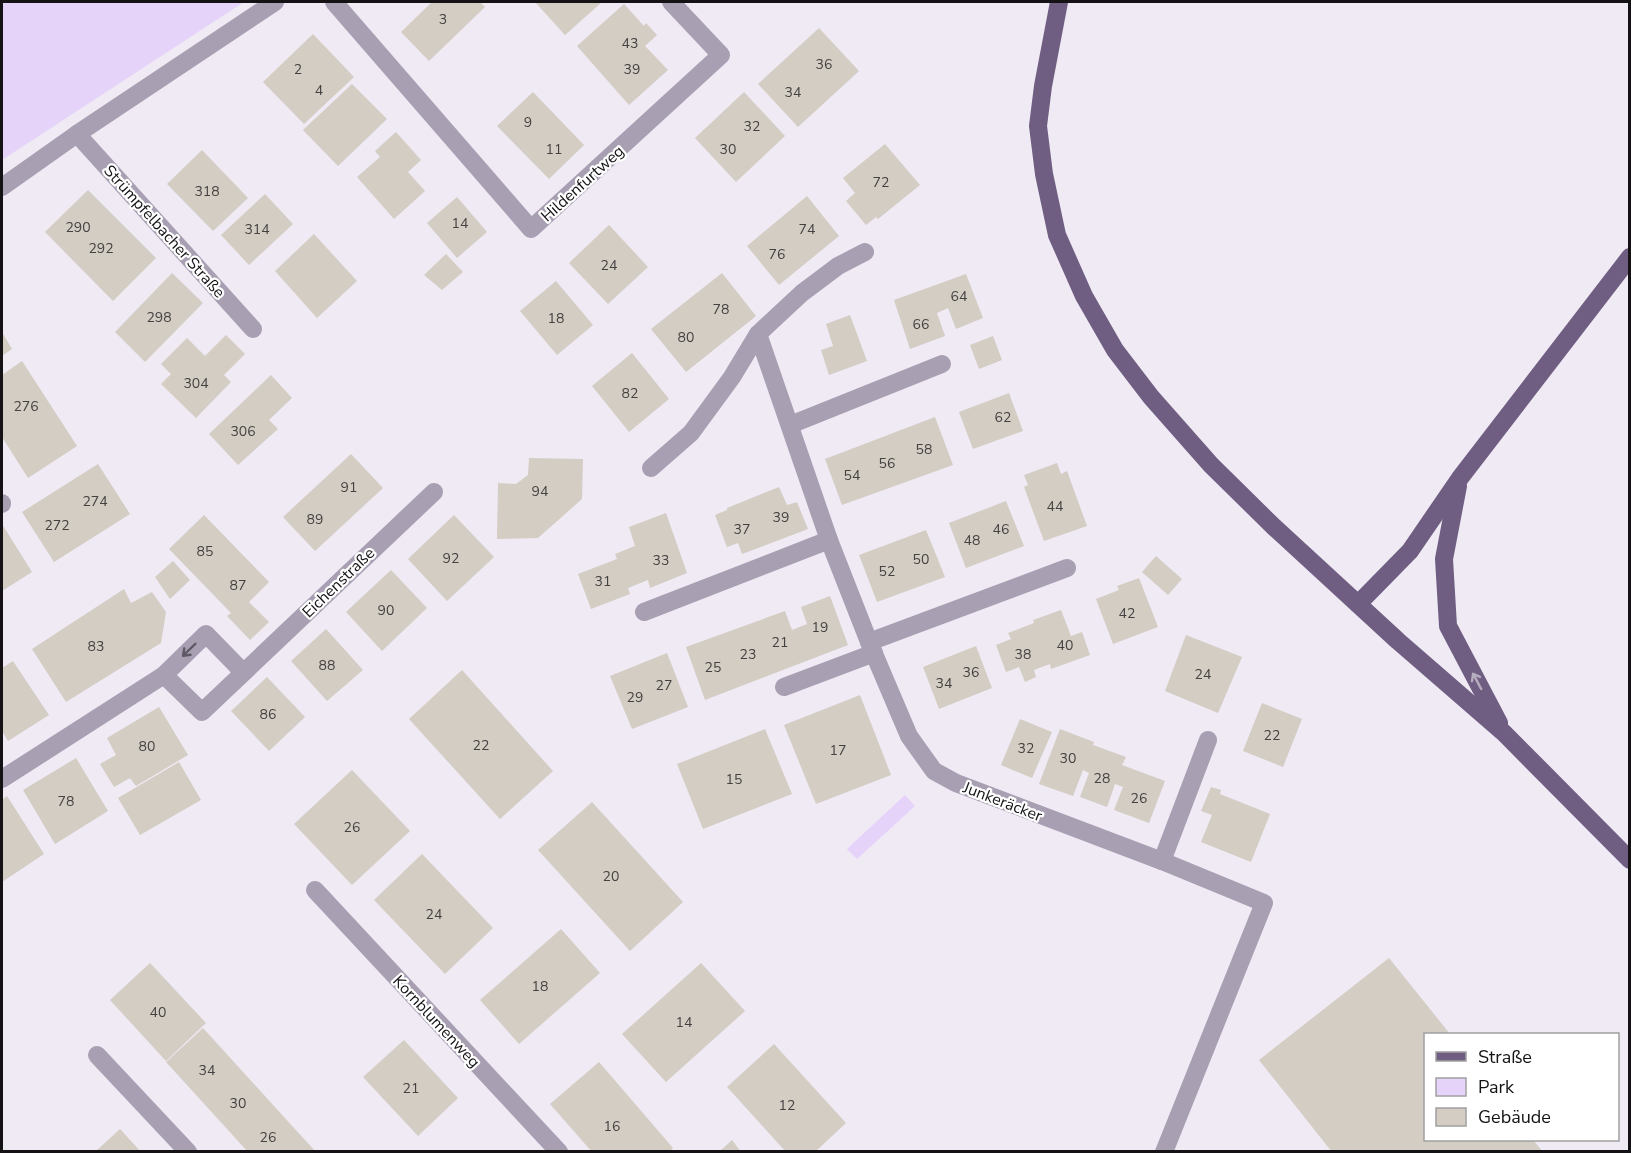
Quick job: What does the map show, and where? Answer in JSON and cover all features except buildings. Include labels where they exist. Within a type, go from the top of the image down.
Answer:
[{"type":"main road","points":[[1059,2],[1038,126],[1044,174],[1057,235],[1084,296],[1114,350],[1158,406],[1227,481],[1398,642],[1504,733],[1629,860]]},
{"type":"main road","points":[[1358,604],[1410,551],[1460,478],[1629,257]]},
{"type":"main road","points":[[1460,478],[1444,559],[1448,626],[1504,733]]},
{"type":"street","points":[[2,187],[77,134],[275,2]]},
{"type":"street","name":"Hildenfurtweg","points":[[334,2],[531,230],[721,56],[671,2]]},
{"type":"street","name":"Strümpfelbacher Straße","points":[[77,134],[253,329]]},
{"type":"street","points":[[651,468],[691,433],[732,377],[758,334],[802,293],[838,266],[865,252]]},
{"type":"street","name":"Junkeräcker","points":[[758,334],[829,540],[871,648],[909,736],[934,771],[956,783],[1162,861],[1264,903],[1164,1152]]},
{"type":"street","points":[[790,425],[942,364]]},
{"type":"street","name":"Eichenstraße","points":[[165,675],[201,712],[434,492]]},
{"type":"street","points":[[644,612],[829,540]]},
{"type":"street","points":[[784,687],[871,648],[1067,568]]},
{"type":"street","points":[[2,779],[165,675],[206,634],[243,672]]},
{"type":"street","points":[[1162,861],[1208,740]]},
{"type":"street","name":"Kornblumenweg","points":[[315,890],[559,1152]]},
{"type":"street","points":[[97,1055],[188,1152]]},
{"type":"green space","points":[[2,2],[244,2],[2,160]]},
{"type":"green space","points":[[905,795],[915,806],[857,859],[847,849]]}]
